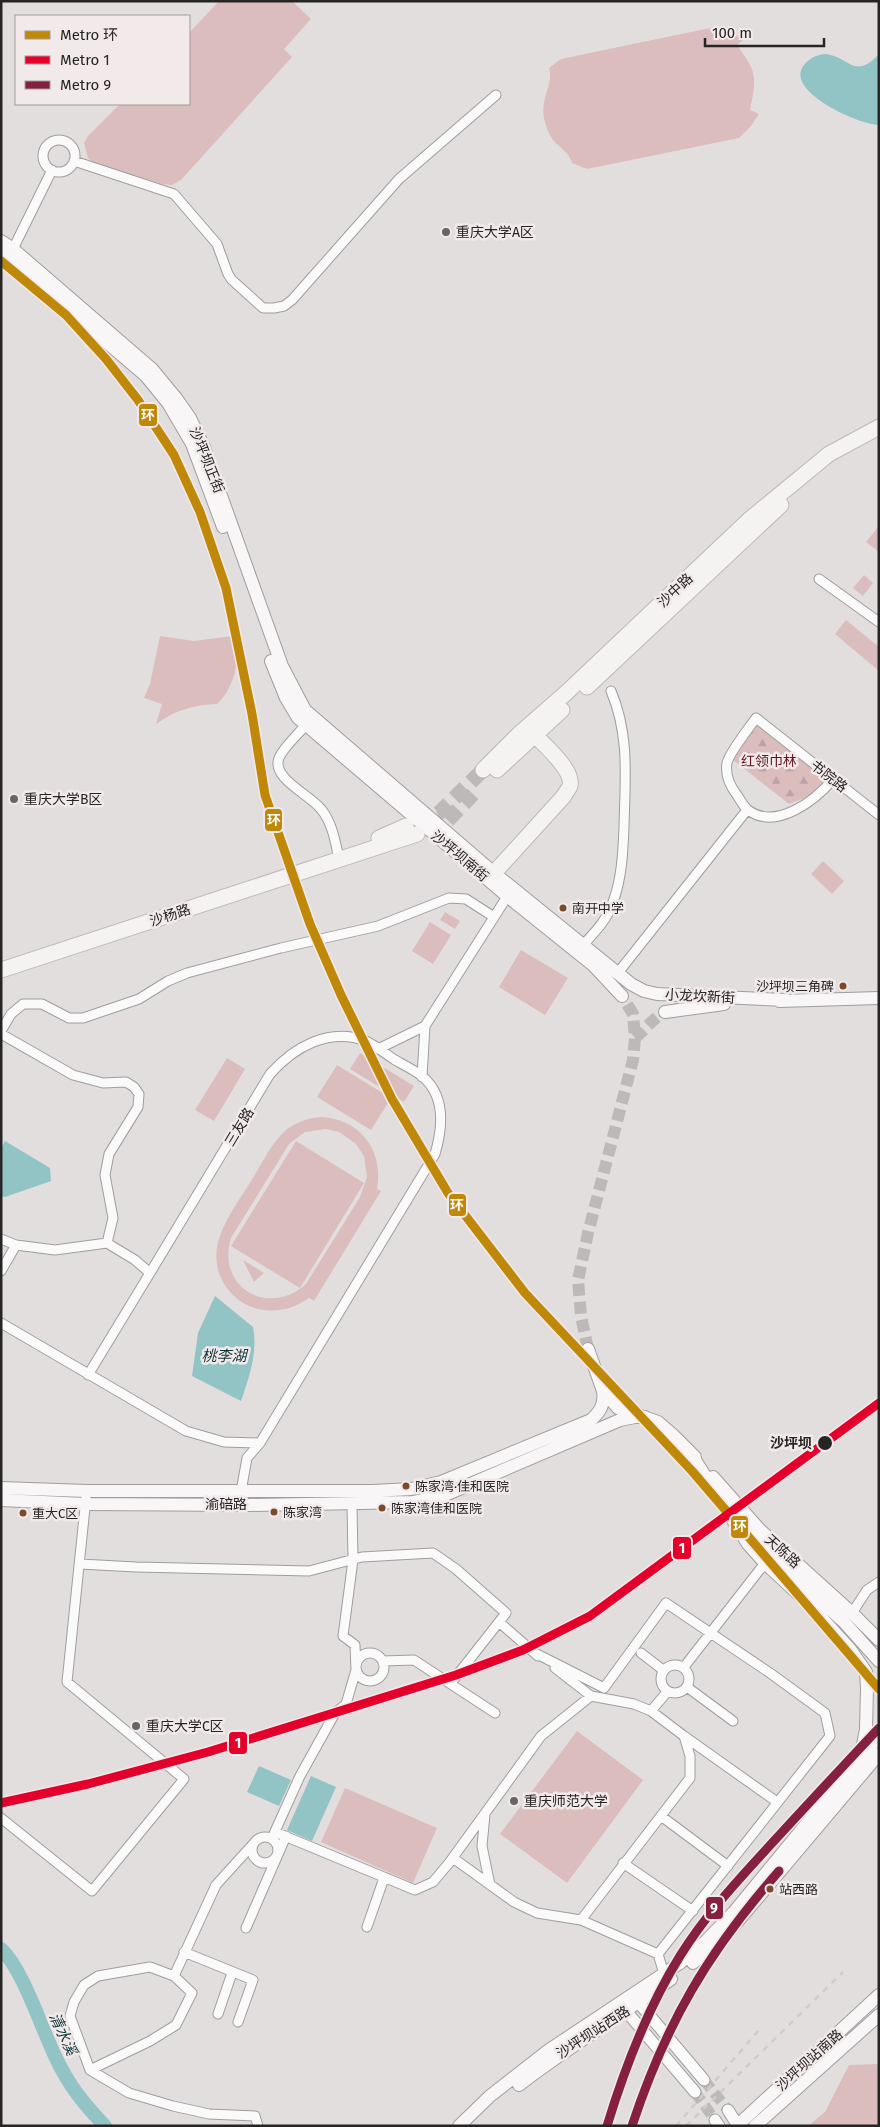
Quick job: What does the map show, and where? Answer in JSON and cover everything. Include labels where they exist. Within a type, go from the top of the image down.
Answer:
[{"type":"main road","name":"沙坪坝正街","points":[[1,241],[8,253],[152,369],[190,418],[204,447],[282,666],[309,721]]},
{"type":"main road","name":"沙中路","points":[[879,427],[829,454],[750,519],[566,693],[518,735],[487,773],[535,735],[685,597],[785,501],[835,461],[879,437]]},
{"type":"main road","name":"沙坪坝南街","points":[[309,721],[494,873],[510,892],[583,945],[617,974],[644,991]]},
{"type":"main road","name":"沙坪坝南街","points":[[309,721],[510,892],[593,965],[622,996]]},
{"type":"main road","points":[[494,873],[564,796],[570,786],[570,776],[564,766],[535,735]]},
{"type":"main road","points":[[338,856],[385,836],[411,830]]},
{"type":"main road","name":"沙杨路","points":[[1,960],[338,856]]},
{"type":"main road","name":"沙杨路","points":[[1,970],[338,856]]},
{"type":"main road","name":"小龙坎新街","points":[[644,991],[657,994],[786,1000]]},
{"type":"main road","name":"小龙坎新街","points":[[665,1012],[710,1005],[786,1000],[879,998]]},
{"type":"main road","points":[[588,1349],[603,1391]]},
{"type":"main road","name":"天陈路","points":[[603,1391],[618,1408],[658,1422],[690,1452],[760,1530],[877,1637]]},
{"type":"main road","name":"渝碚路","points":[[1,1500],[240,1490],[373,1491],[411,1489],[441,1482],[591,1420],[600,1413],[604,1398],[603,1391]]},
{"type":"main road","name":"渝碚路","points":[[1,1488],[86,1497],[240,1505],[413,1502],[445,1495],[620,1420],[645,1417]]},
{"type":"main road","points":[[690,1452],[748,1544],[765,1563],[810,1605],[850,1650],[866,1672],[868,1688],[866,1729],[860,1754],[849,1772]]},
{"type":"main road","points":[[690,1452],[754,1536],[844,1622],[879,1661]]},
{"type":"main road","points":[[849,1772],[869,1750],[879,1732]]},
{"type":"main road","name":"沙坪坝站西路","points":[[460,2126],[494,2104],[555,2057],[639,2002],[691,1964],[726,1934],[879,1754]]},
{"type":"main road","name":"沙坪坝站西路","points":[[460,2126],[490,2096],[549,2050],[680,1963],[720,1928],[849,1772]]},
{"type":"main road","name":"沙坪坝站南路","points":[[738,2125],[879,1996]]},
{"type":"main road","name":"沙坪坝站南路","points":[[754,2126],[879,2015]]},
{"type":"street","points":[[74,161],[174,194],[217,244],[232,280],[263,308],[274,308],[284,306],[292,300],[399,179],[496,96]]},
{"type":"street","points":[[57,140],[67,142],[74,150],[74,161],[68,169],[57,172],[52,170],[44,159],[45,149],[57,140]]},
{"type":"street","points":[[8,253],[52,170]]},
{"type":"street","points":[[820,579],[879,622]]},
{"type":"street","points":[[583,945],[604,922],[613,901],[624,844],[626,750],[620,712],[611,691]]},
{"type":"street","name":"书院路","points":[[747,810],[729,783],[727,762],[756,718],[879,815]]},
{"type":"street","points":[[309,721],[280,757],[278,766],[281,775],[320,809],[329,823],[338,856]]},
{"type":"street","points":[[617,974],[747,810],[759,816],[774,818],[785,814],[822,793],[834,779]]},
{"type":"street","points":[[240,1505],[240,1490],[247,1458],[260,1444],[435,1154],[441,1135],[442,1117],[436,1095],[422,1076],[425,1026],[510,892]]},
{"type":"street","points":[[1,1030],[11,1014],[24,1004],[42,1004],[69,1018],[83,1018],[139,999],[168,981],[187,973],[281,948],[378,926],[449,898],[466,899],[494,916]]},
{"type":"street","points":[[378,1049],[425,1026]]},
{"type":"street","points":[[1,1034],[73,1075],[103,1083],[126,1082],[134,1087],[139,1094],[138,1107],[109,1154],[105,1175],[113,1218],[107,1243]]},
{"type":"street","name":"三友路","points":[[88,1375],[270,1074],[285,1058],[308,1044],[331,1037],[347,1037],[366,1042],[422,1076]]},
{"type":"street","points":[[1,1239],[16,1245],[55,1250],[107,1243],[135,1260],[150,1272]]},
{"type":"street","points":[[1,1271],[16,1245]]},
{"type":"street","points":[[1,1324],[186,1431],[224,1442],[260,1444]]},
{"type":"street","points":[[1,1818],[92,1891],[184,1779],[67,1682],[86,1497]]},
{"type":"street","points":[[255,1842],[253,1854],[261,1862],[273,1860],[278,1854],[278,1846],[274,1835],[300,1776],[335,1713],[346,1704],[356,1670],[359,1658],[367,1653],[376,1654],[384,1665],[382,1674],[374,1680],[361,1678],[356,1670],[355,1645],[343,1636],[353,1560],[352,1504]]},
{"type":"street","points":[[80,1564],[136,1568],[309,1571],[362,1557],[433,1553],[456,1569],[506,1613],[451,1683]]},
{"type":"street","points":[[684,1667],[765,1563]]},
{"type":"street","points":[[852,1613],[868,1590],[879,1582]]},
{"type":"street","points":[[535,1653],[604,1688],[666,1603],[825,1713],[830,1736],[658,1954]]},
{"type":"street","points":[[499,1622],[535,1653],[591,1696],[634,1704],[651,1711],[777,1802]]},
{"type":"street","points":[[641,1653],[663,1670]]},
{"type":"street","points":[[382,1661],[414,1660],[495,1713]]},
{"type":"street","points":[[673,1664],[684,1667],[688,1673],[687,1687],[681,1692],[674,1694],[667,1692],[661,1685],[660,1677],[663,1670],[673,1664]]},
{"type":"street","points":[[687,1687],[733,1721]]},
{"type":"street","points":[[651,1711],[667,1692]]},
{"type":"street","points":[[174,1976],[216,1885],[261,1837],[286,1836],[415,1890],[433,1882],[453,1858],[541,1736],[591,1696]]},
{"type":"street","points":[[581,1920],[690,1778],[690,1756],[684,1736]]},
{"type":"street","points":[[485,1814],[482,1846],[490,1885]]},
{"type":"street","points":[[661,1816],[728,1866]]},
{"type":"street","points":[[246,1928],[286,1836]]},
{"type":"street","points":[[453,1858],[514,1902],[537,1913],[581,1920],[658,1954],[664,1974]]},
{"type":"street","points":[[624,1864],[692,1911]]},
{"type":"street","points":[[367,1927],[384,1878]]},
{"type":"street","points":[[184,1952],[253,1980],[238,2022]]},
{"type":"street","points":[[90,2070],[150,2041],[176,2025],[192,1993],[174,1976],[150,1967],[98,1976],[84,1985],[74,2002],[70,2016],[90,2070],[129,2093],[209,2114],[254,2116],[258,2126]]},
{"type":"street","points":[[218,2014],[232,1973]]},
{"type":"street","points":[[639,2002],[704,2080]]},
{"type":"street","points":[[626,2011],[695,2092]]},
{"type":"street","points":[[728,2110],[738,2125]]},
{"type":"green space","points":[[219,1],[292,1],[311,19],[284,49],[292,57],[181,180],[172,185],[162,184],[94,163],[88,158],[84,143],[88,136],[119,105],[190,105],[190,32]]},
{"type":"green space","points":[[715,27],[732,33],[743,40],[737,45],[754,75],[754,89],[750,110],[759,114],[751,126],[739,138],[587,169],[572,163],[568,155],[553,140],[543,111],[550,79],[549,68],[561,59]]},
{"type":"green space","points":[[879,526],[879,552],[866,542]]},
{"type":"green space","points":[[864,575],[873,583],[863,596],[853,588]]},
{"type":"green space","points":[[846,620],[879,647],[879,671],[835,634]]},
{"type":"green space","points":[[240,635],[235,672],[224,697],[217,704],[185,709],[156,724],[162,704],[144,698],[150,684],[160,636],[194,641]]},
{"type":"green space","name":"红领巾林","points":[[756,722],[829,779],[807,797],[789,804],[733,760]]},
{"type":"green space","points":[[823,861],[844,881],[832,894],[811,874]]},
{"type":"green space","points":[[445,912],[460,921],[455,929],[440,920]]},
{"type":"green space","points":[[430,922],[451,935],[433,964],[412,951]]},
{"type":"green space","points":[[521,950],[568,978],[545,1015],[499,987]]},
{"type":"green space","points":[[360,1053],[414,1086],[404,1102],[350,1069]]},
{"type":"green space","points":[[227,1058],[245,1069],[214,1121],[195,1110]]},
{"type":"green space","points":[[337,1065],[391,1098],[371,1130],[317,1097]]},
{"type":"green space","points":[[316,1118],[335,1119],[358,1130],[373,1150],[377,1162],[377,1189],[381,1191],[314,1301],[309,1298],[290,1308],[269,1311],[255,1308],[236,1298],[223,1282],[216,1255],[218,1242],[229,1216],[276,1141],[286,1130],[294,1125]],"holes":[[[326,1129],[339,1132],[356,1144],[364,1156],[367,1177],[360,1197],[306,1284],[291,1294],[276,1298],[262,1297],[249,1292],[238,1283],[231,1271],[228,1255],[231,1238],[289,1144],[305,1132]]]},
{"type":"green space","points":[[296,1141],[364,1183],[300,1288],[231,1246]]},
{"type":"green space","points":[[243,1260],[264,1273],[254,1282]]},
{"type":"green space","points":[[577,1731],[643,1780],[567,1883],[500,1834]]},
{"type":"green space","points":[[345,1788],[437,1828],[413,1883],[321,1842]]},
{"type":"green space","points":[[879,2064],[879,2126],[808,2126],[825,2112],[849,2065]]},
{"type":"water","points":[[825,54],[852,65],[863,66],[879,54],[879,125],[856,119],[826,105],[804,85],[800,75],[804,65],[813,57]]},
{"type":"water","points":[[5,1141],[50,1168],[51,1181],[5,1197],[1,1196],[1,1148]]},
{"type":"water","name":"桃李湖","points":[[215,1296],[253,1327],[254,1356],[241,1401],[192,1376],[198,1333]]},
{"type":"water","points":[[259,1766],[291,1780],[279,1806],[247,1792]]},
{"type":"water","points":[[311,1776],[336,1787],[312,1841],[287,1830]]},
{"type":"waterway","name":"清水溪","points":[[1,1949],[17,1971],[32,2000],[66,2077],[105,2126]]},
{"type":"tunnel","points":[[416,822],[439,813],[483,770]]},
{"type":"tunnel","points":[[427,830],[446,822],[473,794]]},
{"type":"tunnel","points":[[588,1349],[581,1316],[578,1280],[588,1233],[633,1060],[635,1038],[633,1014],[622,996]]},
{"type":"tunnel","points":[[635,1038],[665,1012]]},
{"type":"tunnel","points":[[704,2080],[728,2110]]},
{"type":"tunnel","points":[[695,2092],[715,2120]]},
{"type":"railway","points":[[686,2126],[843,1972]]},
{"type":"railway","points":[[676,2126],[759,2030]]},
{"type":"metro line","name":"环","points":[[1,261],[66,315],[106,359],[138,400],[174,455],[200,512],[226,588],[252,714],[265,795],[310,924],[341,995],[392,1099],[448,1193],[525,1293],[692,1471],[879,1689]]},
{"type":"metro line","name":"1","points":[[1,1803],[88,1784],[208,1752],[456,1675],[523,1650],[590,1616],[879,1403]]},
{"type":"metro line","name":"9","points":[[607,2126],[629,2060],[647,2018],[668,1976],[690,1941],[736,1883],[879,1728]]},
{"type":"metro line","name":"9","points":[[632,2126],[659,2054],[692,1990],[710,1960],[731,1931],[779,1871]]},
{"type":"place","name":"重庆大学A区","points":[[446,232]]},
{"type":"place","name":"重庆大学B区","points":[[14,799]]},
{"type":"place","name":"南开中学","points":[[563,908]]},
{"type":"place","name":"沙坪坝三角碑","points":[[843,986]]},
{"type":"place","name":"沙坪坝","points":[[825,1443]]},
{"type":"place","name":"陈家湾·佳和医院","points":[[406,1486]]},
{"type":"place","name":"陈家湾佳和医院","points":[[382,1508]]},
{"type":"place","name":"陈家湾","points":[[274,1512]]},
{"type":"place","name":"重大C区","points":[[23,1513]]},
{"type":"place","name":"重庆大学C区","points":[[136,1726]]},
{"type":"place","name":"重庆师范大学","points":[[514,1801]]},
{"type":"place","name":"站西路","points":[[770,1889]]}]
